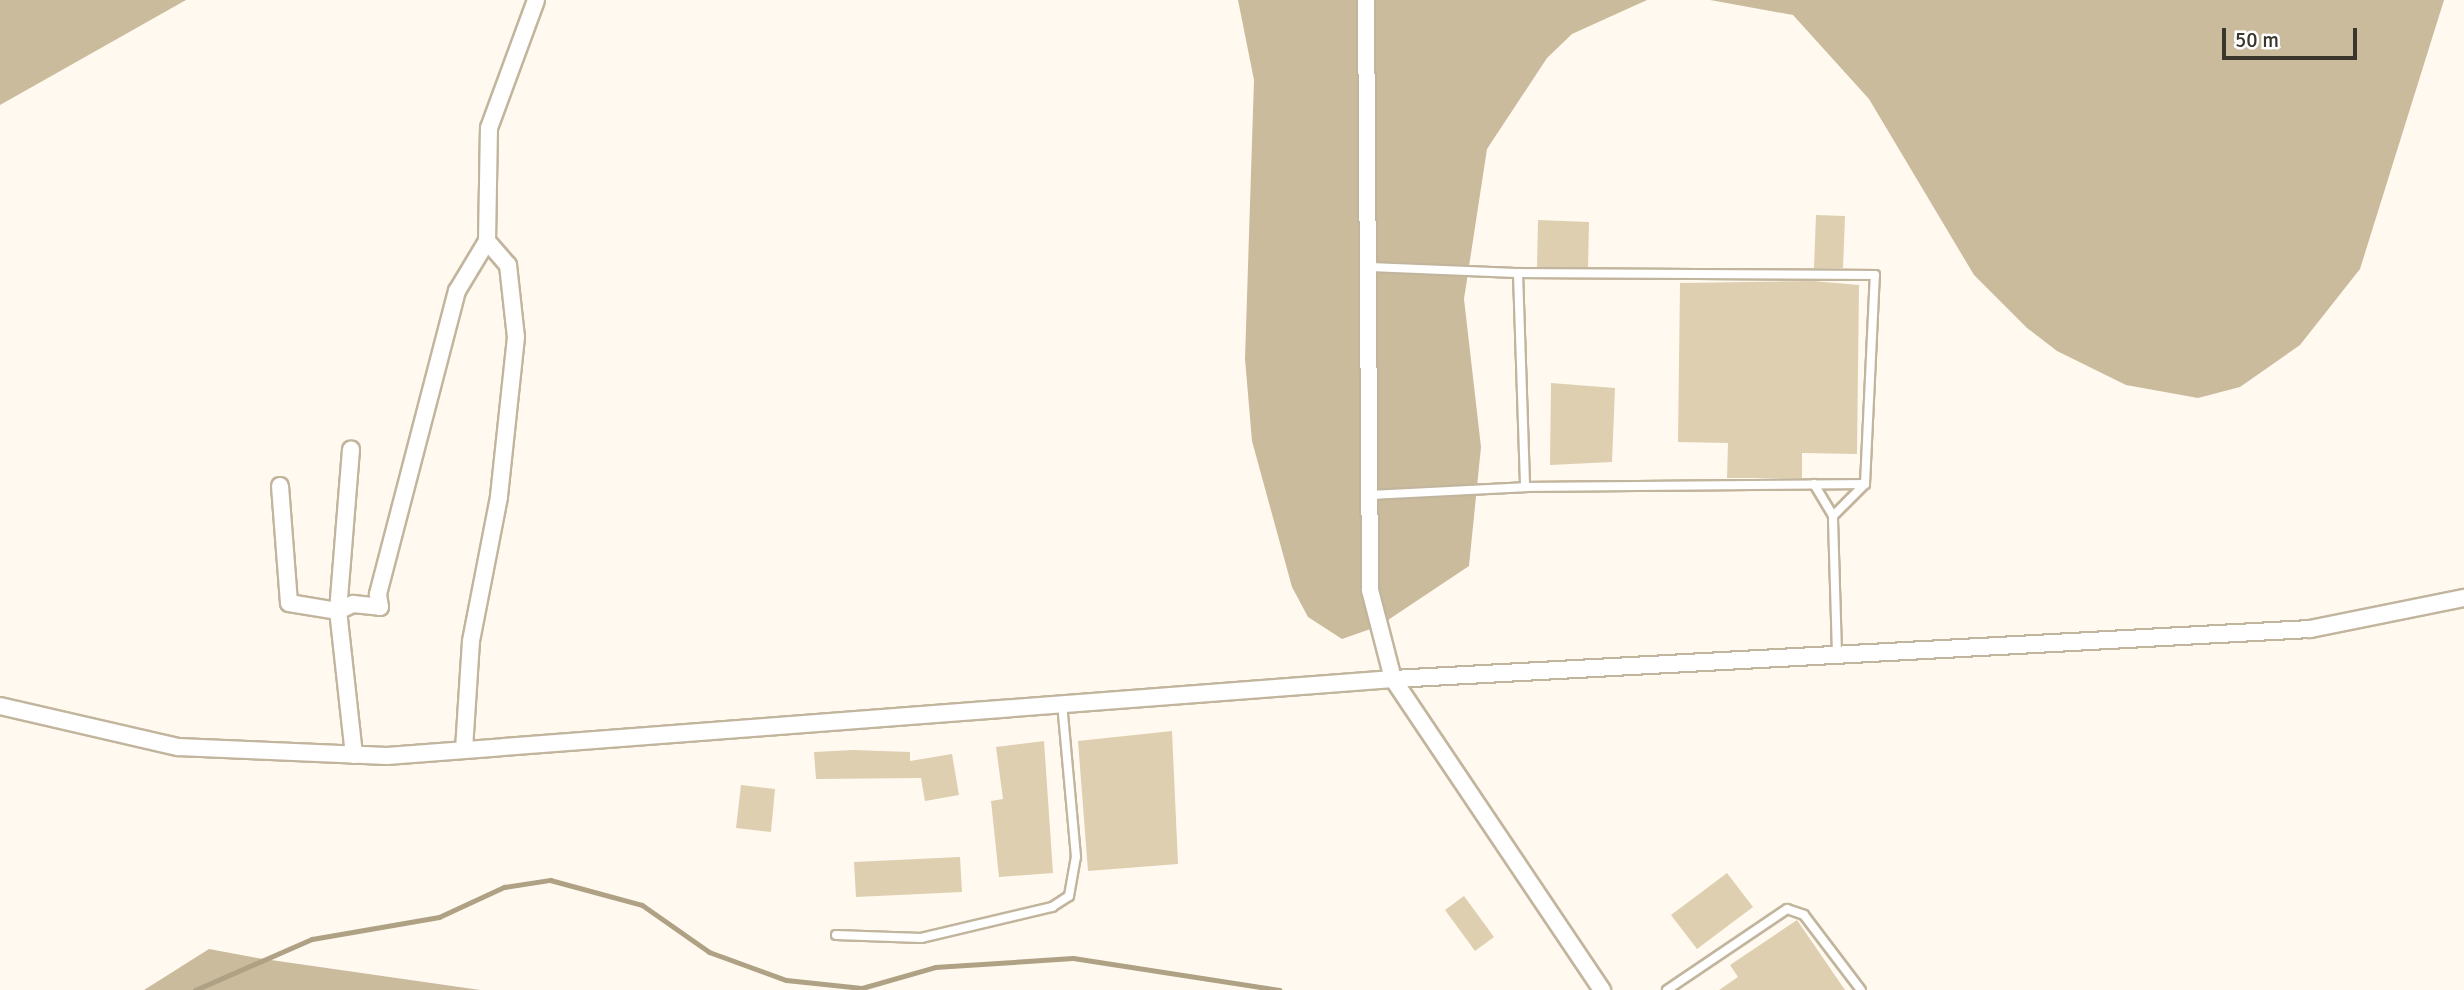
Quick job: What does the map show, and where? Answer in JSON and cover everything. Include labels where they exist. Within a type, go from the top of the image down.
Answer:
[{"type":"street","points":[[280,486],[289,603],[338,611],[353,604],[380,607],[378,594],[457,291],[486,242],[489,128],[536,0]]},
{"type":"street","points":[[1366,0],[1370,590],[1393,679],[1602,990]]},
{"type":"street","points":[[464,750],[471,641],[499,497],[516,337],[508,265],[486,242]]},
{"type":"street","points":[[351,450],[338,611],[354,755]]},
{"type":"street","points":[[0,706],[178,747],[354,755],[464,750],[1393,679],[2310,629],[2464,598]]},
{"type":"lane","points":[[1368,267],[1518,273],[1875,275],[1865,484],[1833,516]]},
{"type":"lane","points":[[1518,273],[1525,487]]},
{"type":"lane","points":[[1815,484],[1833,516],[1837,653]]},
{"type":"lane","points":[[1370,495],[1525,487],[1865,484]]},
{"type":"lane","points":[[836,934],[921,937],[1052,907],[1069,896],[1076,857],[1062,704]]},
{"type":"lane","points":[[1667,990],[1787,909],[1804,915],[1861,990]]},
{"type":"shaded area","points":[[0,0],[186,0],[0,105]]},
{"type":"shaded area","points":[[1238,0],[1647,0],[1572,34],[1547,58],[1487,149],[1464,299],[1481,447],[1469,566],[1379,626],[1342,639],[1308,617],[1292,587],[1252,441],[1245,359],[1254,80]]},
{"type":"shaded area","points":[[1710,0],[2444,0],[2360,269],[2300,345],[2240,387],[2198,398],[2126,385],[2057,351],[2027,328],[1974,275],[1869,99],[1793,15]]},
{"type":"shaded area","points":[[209,949],[257,958],[480,990],[144,990]]},
{"type":"building","points":[[1816,215],[1845,216],[1843,268],[1814,268]]},
{"type":"building","points":[[1538,220],[1589,222],[1588,267],[1537,267]]},
{"type":"building","points":[[1813,281],[1859,285],[1857,454],[1802,453],[1802,478],[1727,478],[1728,443],[1678,442],[1680,283]]},
{"type":"building","points":[[1551,383],[1615,388],[1612,462],[1550,465]]},
{"type":"building","points":[[1172,731],[1178,864],[1088,871],[1078,741]]},
{"type":"building","points":[[1044,741],[1053,873],[999,877],[991,801],[1003,799],[996,747]]},
{"type":"building","points":[[814,752],[910,752],[910,761],[952,754],[959,795],[925,801],[921,778],[816,779]]},
{"type":"building","points":[[741,785],[775,789],[771,832],[736,828]]},
{"type":"building","points":[[960,857],[962,892],[856,897],[854,862]]},
{"type":"building","points":[[1727,873],[1753,907],[1697,949],[1671,915]]},
{"type":"building","points":[[1464,896],[1494,937],[1475,951],[1445,910]]},
{"type":"building","points":[[1797,920],[1845,990],[1719,990],[1738,977],[1730,965]]},
{"type":"waterway","points":[[195,990],[312,939],[439,917],[504,887],[550,880],[642,905],[709,952],[786,980],[862,988],[935,967],[1073,958],[1280,990]]}]
